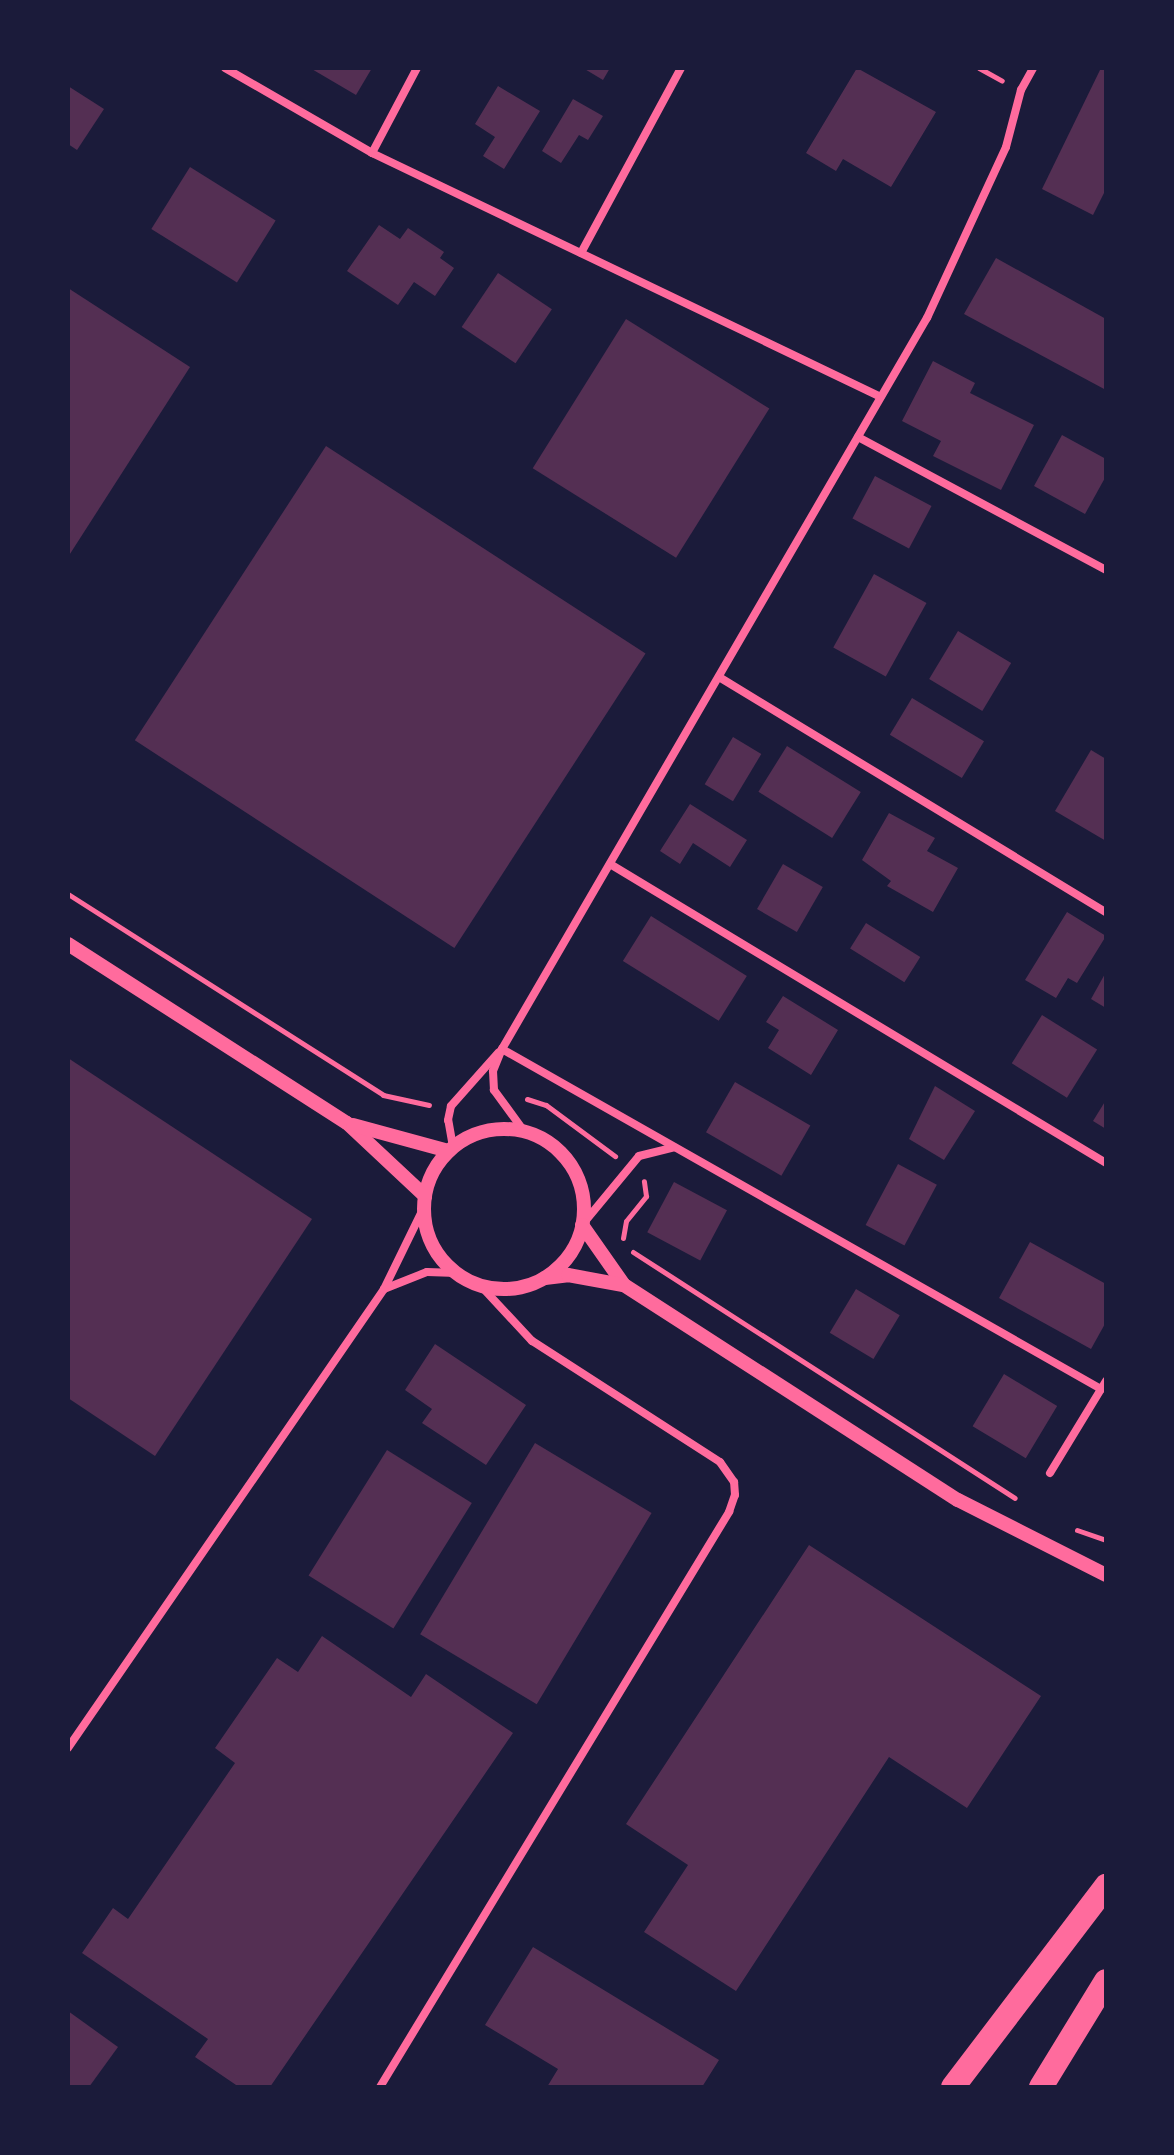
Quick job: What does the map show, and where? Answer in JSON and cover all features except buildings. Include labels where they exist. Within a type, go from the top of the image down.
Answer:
[{"type":"highway","points":[[953,2087],[1106,1886]]},
{"type":"highway","points":[[1041,2087],[1106,1981]]},
{"type":"street","points":[[225,68],[372,153],[881,397]]},
{"type":"street","points":[[372,153],[417,68]]},
{"type":"street","points":[[581,253],[681,68]]},
{"type":"street","points":[[524,1131],[494,1090],[493,1071],[502,1049],[881,397],[960,251],[1006,147],[1033,68]]},
{"type":"street","points":[[858,437],[1106,570]]},
{"type":"street","points":[[719,677],[1106,912]]},
{"type":"street","points":[[610,864],[1106,1163]]},
{"type":"street","points":[[68,944],[347,1123],[424,1201],[434,1248],[457,1273],[479,1284],[511,1288],[568,1275],[624,1285]]},
{"type":"street","points":[[502,1049],[1104,1385],[1050,1473]]},
{"type":"street","points":[[451,1149],[448,1120],[451,1106],[502,1049]]},
{"type":"street","points":[[347,1123],[451,1149]]},
{"type":"street","points":[[68,1748],[384,1289],[424,1201],[433,1171],[451,1149],[484,1131],[524,1131],[549,1143],[571,1165],[583,1200],[582,1225],[624,1285],[958,1500],[1106,1575]]},
{"type":"street","points":[[542,1279],[570,1253],[582,1225],[627,1166],[639,1156],[674,1147]]},
{"type":"street","points":[[384,1289],[427,1272],[457,1273]]},
{"type":"street","points":[[380,2087],[729,1512],[735,1495],[734,1482],[720,1462],[532,1341],[479,1284]]}]
